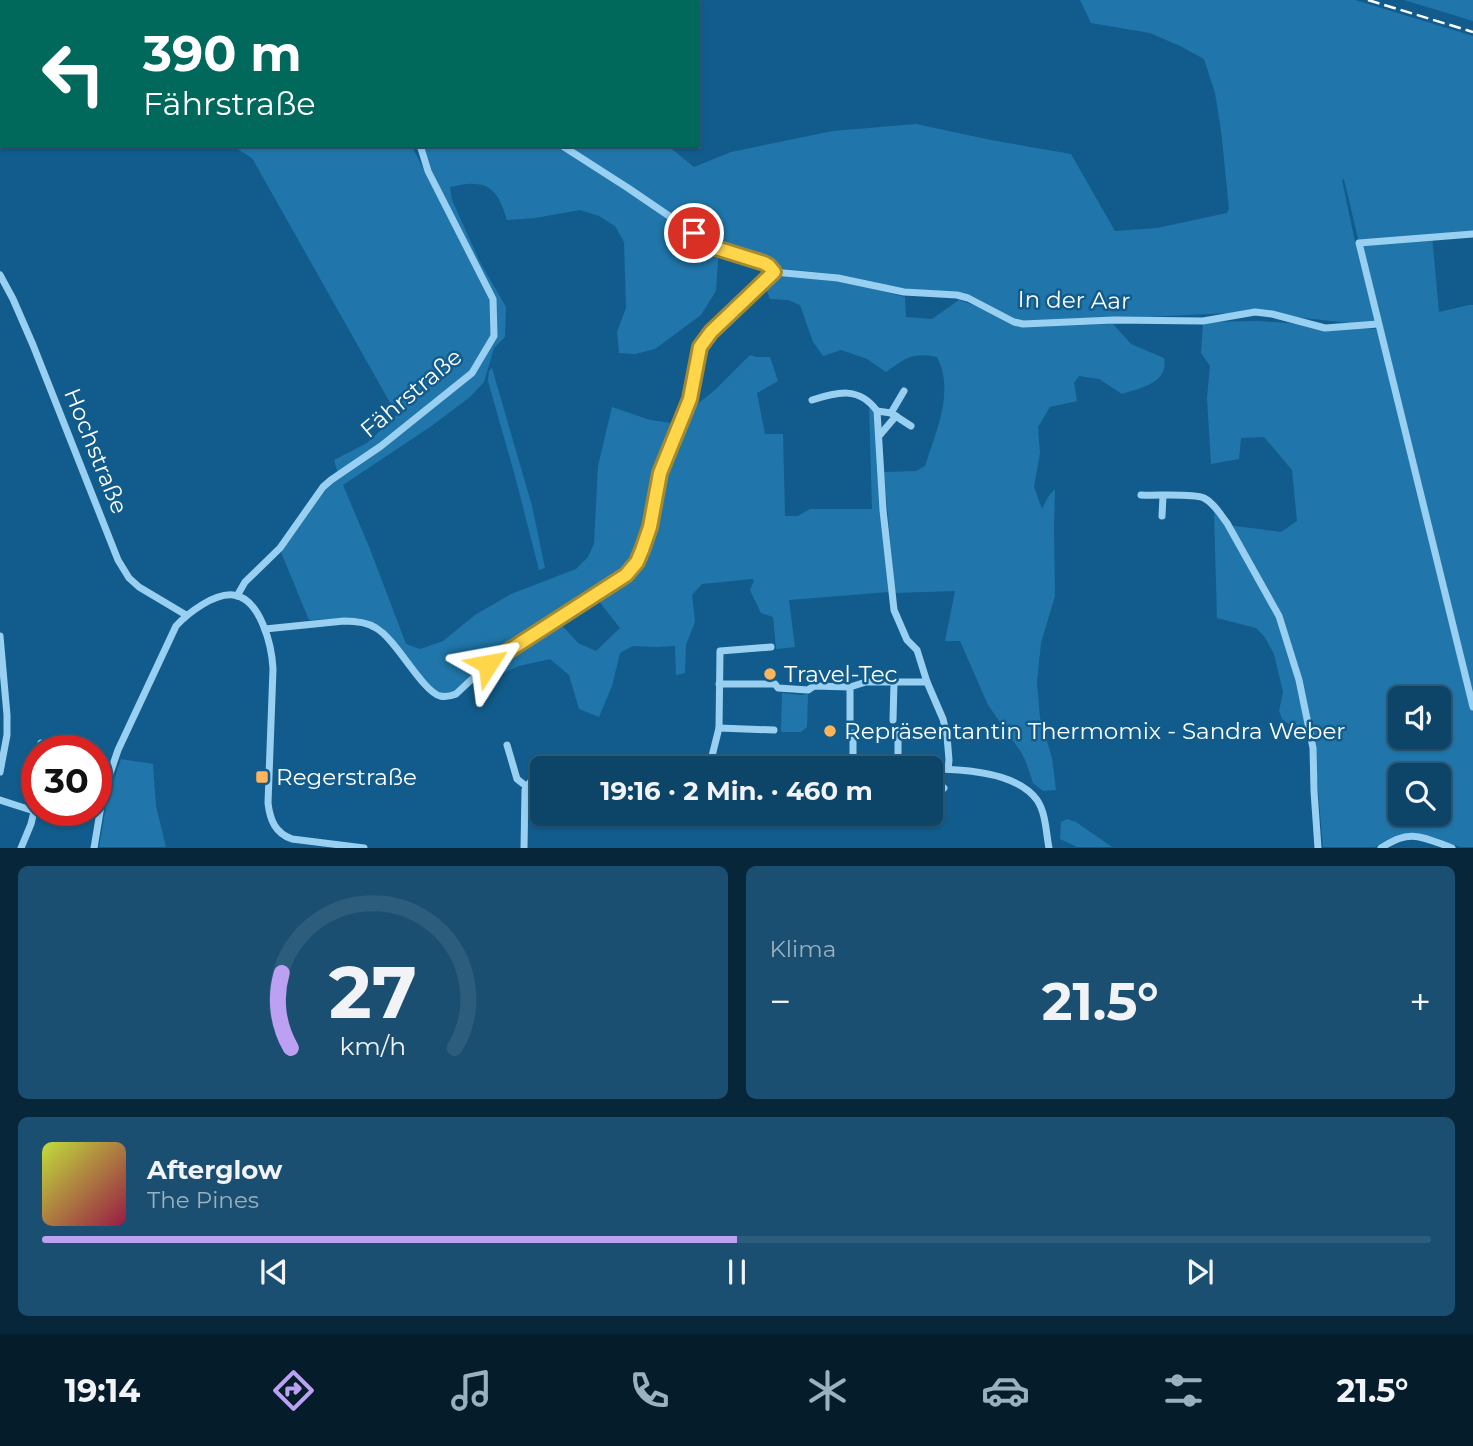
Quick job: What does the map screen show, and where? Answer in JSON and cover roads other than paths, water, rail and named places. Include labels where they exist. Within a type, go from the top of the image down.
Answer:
[{"type":"street","name":"Fährstraße","points":[[237,596],[245,582],[280,548],[323,487],[472,373],[494,336],[493,299],[428,171],[421,147]]},
{"type":"street","points":[[265,629],[344,621],[374,626],[430,689],[440,696],[451,696],[488,664],[626,575],[637,562],[646,538],[660,473],[690,399],[700,347],[711,332],[774,272],[764,263],[716,248],[564,147]]},
{"type":"street","points":[[1473,234],[1359,243],[1473,707]]},
{"type":"street","name":"In der Aar","points":[[774,272],[838,278],[904,292],[957,295],[1023,324],[1114,320],[1203,321],[1255,312],[1325,328],[1378,324]]},
{"type":"street","name":"Hochstraße","points":[[0,275],[33,345],[117,560],[139,587],[186,615]]},
{"type":"street","points":[[879,436],[904,391]]},
{"type":"street","points":[[812,400],[838,392],[850,393],[871,403],[877,411],[883,510],[894,610],[906,640],[918,650],[927,682],[943,719],[948,769]]},
{"type":"street","points":[[877,411],[893,414],[911,426]]},
{"type":"street","points":[[1141,495],[1200,497],[1217,509],[1279,617],[1299,680],[1311,734],[1318,848]]},
{"type":"street","points":[[1162,516],[1163,496]]},
{"type":"street","points":[[94,848],[103,793],[118,750],[171,635],[186,615],[226,595],[237,596],[254,609],[265,629],[270,648],[273,669],[268,803],[275,827],[287,837],[364,848]]},
{"type":"street","points":[[0,636],[7,736],[0,772]]},
{"type":"street","points":[[712,756],[719,729],[720,651],[771,647]]},
{"type":"street","points":[[719,684],[775,684],[778,688],[808,690],[814,686],[850,687],[866,682],[927,682]]},
{"type":"street","points":[[893,720],[894,683]]},
{"type":"street","points":[[850,687],[850,722]]},
{"type":"street","points":[[719,729],[774,730]]},
{"type":"street","points":[[898,729],[898,756]]},
{"type":"street","points":[[853,733],[853,756]]},
{"type":"street","points":[[507,745],[517,779],[526,786]]},
{"type":"street","points":[[943,769],[989,774],[1027,790],[1041,809],[1049,848]]},
{"type":"street","points":[[524,848],[525,794],[526,786],[530,782]]},
{"type":"street","points":[[0,800],[21,807]]},
{"type":"street","points":[[21,848],[30,826]]},
{"type":"street","points":[[1381,848],[1393,840],[1412,835],[1452,848]]},
{"type":"street","points":[[286,848],[287,837]]},
{"type":"railway","points":[[1368,0],[1473,32]]},
{"type":"place","name":"Travel-Tec","points":[[770,674]]},
{"type":"place","name":"Repräsentantin Thermomix - Sandra Weber","points":[[830,731]]},
{"type":"place","name":"Regerstraße","points":[[262,777]]}]
